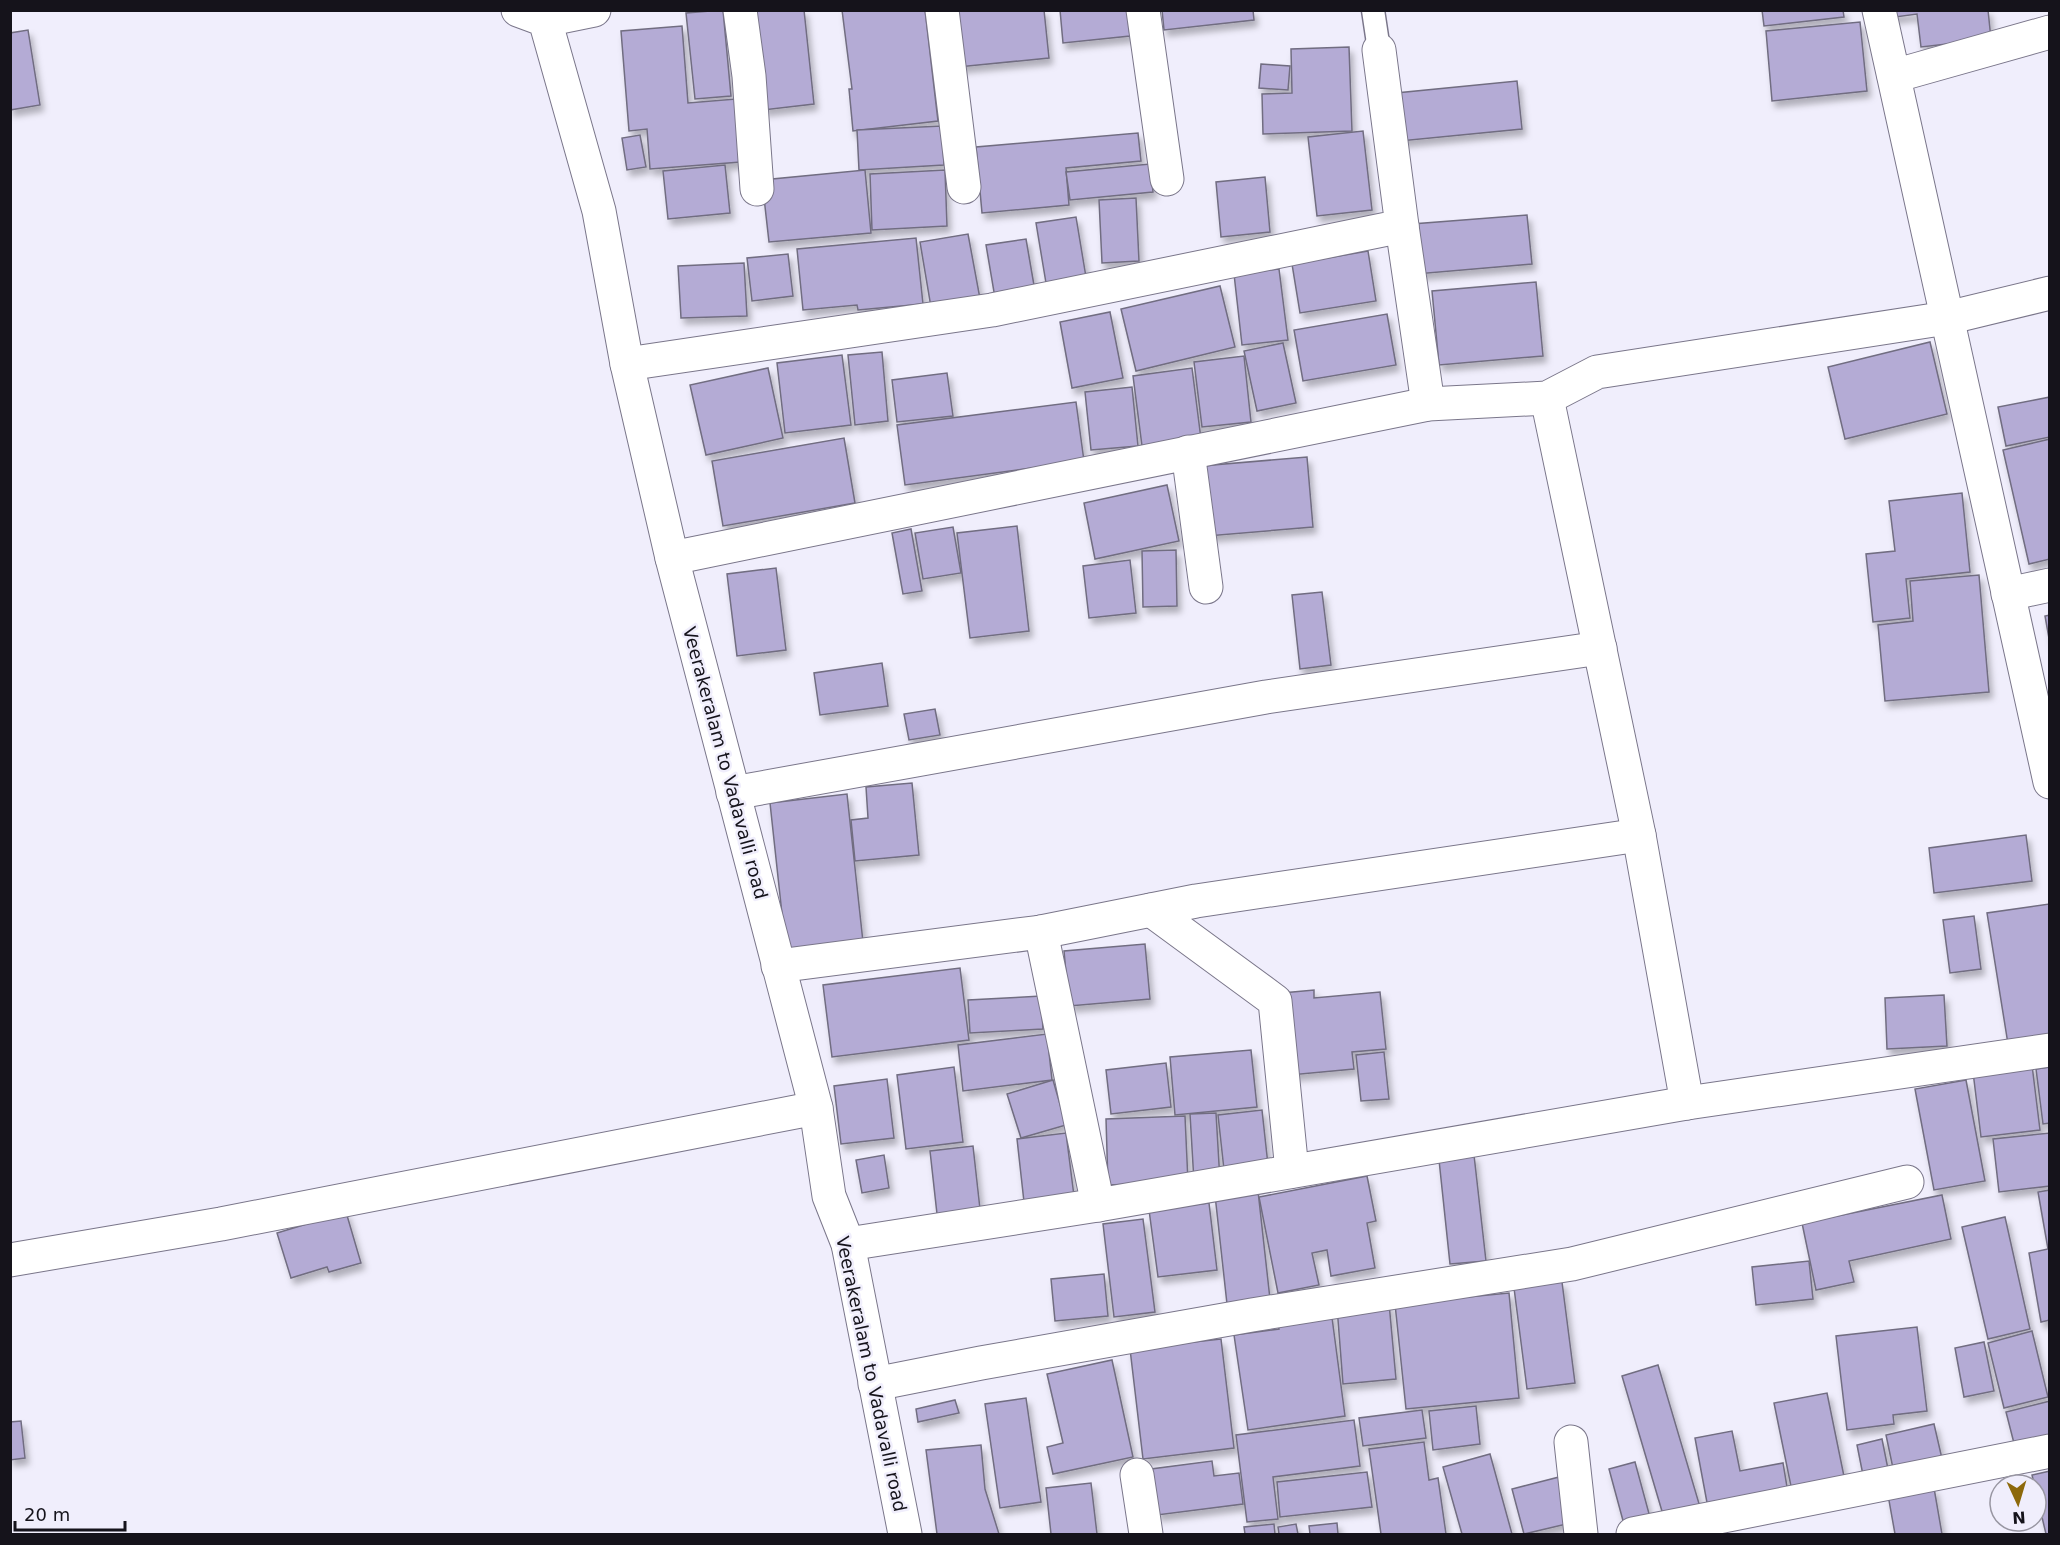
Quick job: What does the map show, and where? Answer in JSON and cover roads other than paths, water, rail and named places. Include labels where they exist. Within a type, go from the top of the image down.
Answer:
[{"type":"street","points":[[531,15],[594,10]]},
{"type":"street","points":[[740,10],[749,76],[757,189]]},
{"type":"street","points":[[942,10],[964,187]]},
{"type":"street","points":[[1143,10],[1167,179]]},
{"type":"street","points":[[1879,10],[2049,782]]},
{"type":"street","name":"Veerakeralam to Vadavalli road","points":[[531,15],[599,211],[627,364],[672,558],[816,1108],[829,1196],[848,1244],[905,1534]]},
{"type":"street","points":[[1894,76],[2049,32]]},
{"type":"street","points":[[1379,50],[1428,404]]},
{"type":"street","points":[[627,364],[992,310],[1402,226]]},
{"type":"street","points":[[672,558],[1428,404],[1547,399],[1597,372],[1947,318],[2049,293]]},
{"type":"street","points":[[1547,399],[1639,835],[1686,1103]]},
{"type":"street","points":[[1188,452],[1206,587]]},
{"type":"street","points":[[2008,594],[2049,585]]},
{"type":"street","points":[[733,793],[1266,697],[1600,648]]},
{"type":"street","points":[[778,966],[1041,932],[1207,899],[1639,835]]},
{"type":"street","points":[[1151,910],[1275,1001],[1292,1171]]},
{"type":"street","points":[[1041,932],[1098,1205]]},
{"type":"street","points":[[848,1244],[1098,1205],[1686,1103],[2049,1050]]},
{"type":"street","points":[[10,1260],[221,1224],[816,1108]]},
{"type":"street","points":[[875,1384],[1252,1315],[1572,1264],[1907,1182]]},
{"type":"street","points":[[1571,1442],[1581,1534]]},
{"type":"street","points":[[1633,1534],[2049,1451]]},
{"type":"street","points":[[1137,1475],[1146,1534]]},
{"type":"lane","points":[[1373,10],[1379,50]]}]
